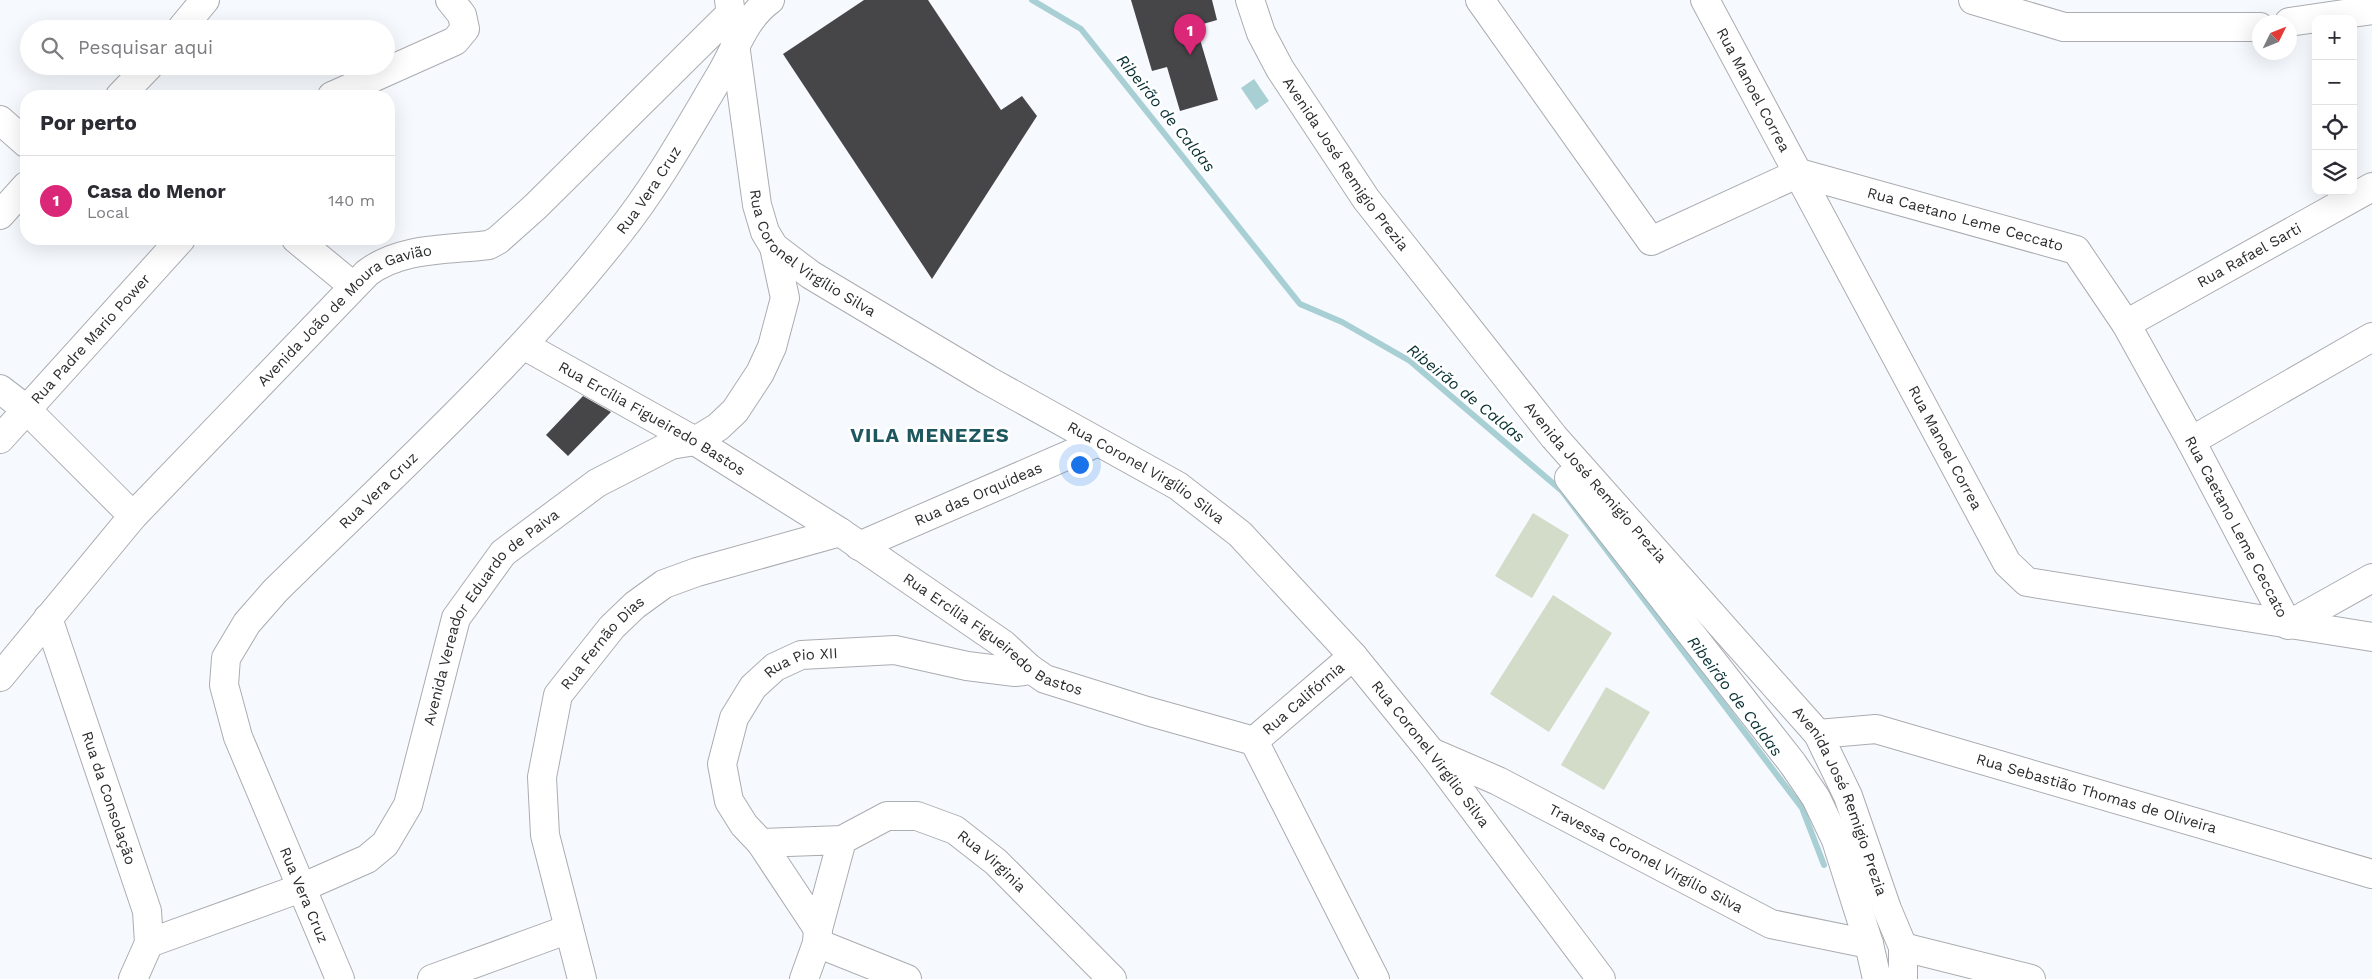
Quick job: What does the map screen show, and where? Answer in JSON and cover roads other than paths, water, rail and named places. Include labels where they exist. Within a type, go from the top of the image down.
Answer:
[{"type":"street","points":[[188,20],[205,0]]},
{"type":"street","points":[[395,68],[456,41],[465,30],[462,15],[450,0]]},
{"type":"street","name":"Rua Vera Cruz","points":[[340,979],[238,737],[224,684],[226,658],[247,623],[275,591],[524,346],[617,236],[651,191],[736,49],[748,22],[758,9],[770,0]]},
{"type":"street","points":[[1480,0],[1651,241],[1799,173]]},
{"type":"street","name":"Rua Manoel Correa","points":[[1705,0],[2007,563],[2027,582],[2288,625],[2372,636]]},
{"type":"street","points":[[1973,0],[2064,27],[2252,26]]},
{"type":"street","points":[[2044,0],[2064,27]]},
{"type":"street","name":"Avenida José Remigio Prezia","points":[[1239,1],[1261,33],[1280,69],[1366,199],[1554,437],[1818,734],[1848,796],[1887,909],[1903,947],[1903,979]]},
{"type":"street","name":"Avenida José Remigio Prezia","points":[[1239,1],[1250,42],[1274,86],[1323,165],[1793,764],[1816,798],[1836,840],[1869,944],[1876,979]]},
{"type":"street","name":"Rua Coronel Virgílio Silva","points":[[730,7],[757,205],[765,232],[774,247],[810,275],[987,380],[1096,443],[1178,486],[1240,534],[1353,656],[1431,752],[1472,810],[1600,979]]},
{"type":"street","name":"Avenida João de Moura Gavião","points":[[0,677],[133,516],[353,286],[379,264],[402,255],[489,245],[498,240],[534,207],[730,7]]},
{"type":"street","points":[[2297,21],[2372,10]]},
{"type":"street","points":[[346,90],[379,75]]},
{"type":"street","points":[[0,120],[20,138]]},
{"type":"street","name":"Rua Caetano Leme Ceccato","points":[[1799,173],[2076,250],[2126,324],[2191,441],[2288,625]]},
{"type":"street","name":"Rua Rafael Sarti","points":[[2126,324],[2372,187]]},
{"type":"street","points":[[0,215],[20,193]]},
{"type":"street","name":"Rua Padre Mario Power","points":[[0,439],[176,245]]},
{"type":"street","points":[[303,245],[353,286]]},
{"type":"street","name":"Avenida Vereador Eduardo de Paiva","points":[[149,943],[302,888],[367,859],[385,844],[408,805],[456,618],[503,553],[597,483],[671,445],[695,441],[718,427],[735,411],[760,373],[772,347],[785,298],[774,247]]},
{"type":"street","points":[[2191,441],[2372,337]]},
{"type":"street","name":"Rua Ercília Figueiredo Bastos","points":[[524,346],[695,441],[849,539],[1003,644],[1029,668],[1045,679],[1147,711],[1254,741]]},
{"type":"street","points":[[0,389],[26,409],[133,516]]},
{"type":"street","name":"Rua das Orquídeas","points":[[849,539],[1096,443]]},
{"type":"street","name":"Rua Fernão Dias","points":[[582,979],[545,835],[542,778],[558,695],[612,627],[635,605],[664,584],[697,572],[849,539]]},
{"type":"street","points":[[2288,625],[2372,578]]},
{"type":"street","name":"Rua da Consolação","points":[[48,618],[147,911],[149,943],[132,979]]},
{"type":"street","name":"Rua Pio XII","points":[[818,936],[761,844],[744,825],[729,801],[722,764],[734,718],[753,687],[775,667],[801,655],[895,650],[967,666],[1015,672],[1024,671],[1029,668]]},
{"type":"street","name":"Rua Califórnia","points":[[1254,741],[1353,656]]},
{"type":"street","name":"Rua Sebastião Thomas de Oliveira","points":[[1818,734],[1876,729],[2372,874]]},
{"type":"street","points":[[1254,741],[1375,979]]},
{"type":"street","name":"Travessa Coronel Virgílio Silva","points":[[1431,752],[1498,781],[1771,924],[1869,944]]},
{"type":"street","points":[[1472,810],[1498,781]]},
{"type":"street","name":"Rua Virginia","points":[[842,840],[887,816],[917,816],[955,830],[996,862],[1112,979]]},
{"type":"street","points":[[761,844],[842,840],[818,936],[804,979]]},
{"type":"street","points":[[432,979],[569,929]]},
{"type":"street","points":[[818,936],[906,979]]},
{"type":"street","points":[[1903,947],[2031,979]]},
{"type":"water","points":[[1254,79],[1269,101],[1256,110],[1241,88]]},
{"type":"waterway","name":"Ribeirão de Caldas","points":[[1032,0],[1081,29],[1300,304],[1342,322],[1410,361],[1562,491],[1802,808],[1824,865]]},
{"type":"place","name":"Casa do Menor","points":[[1190,55]]},
{"type":"district","name":"VILA MENEZES","points":[[930,435]]}]
